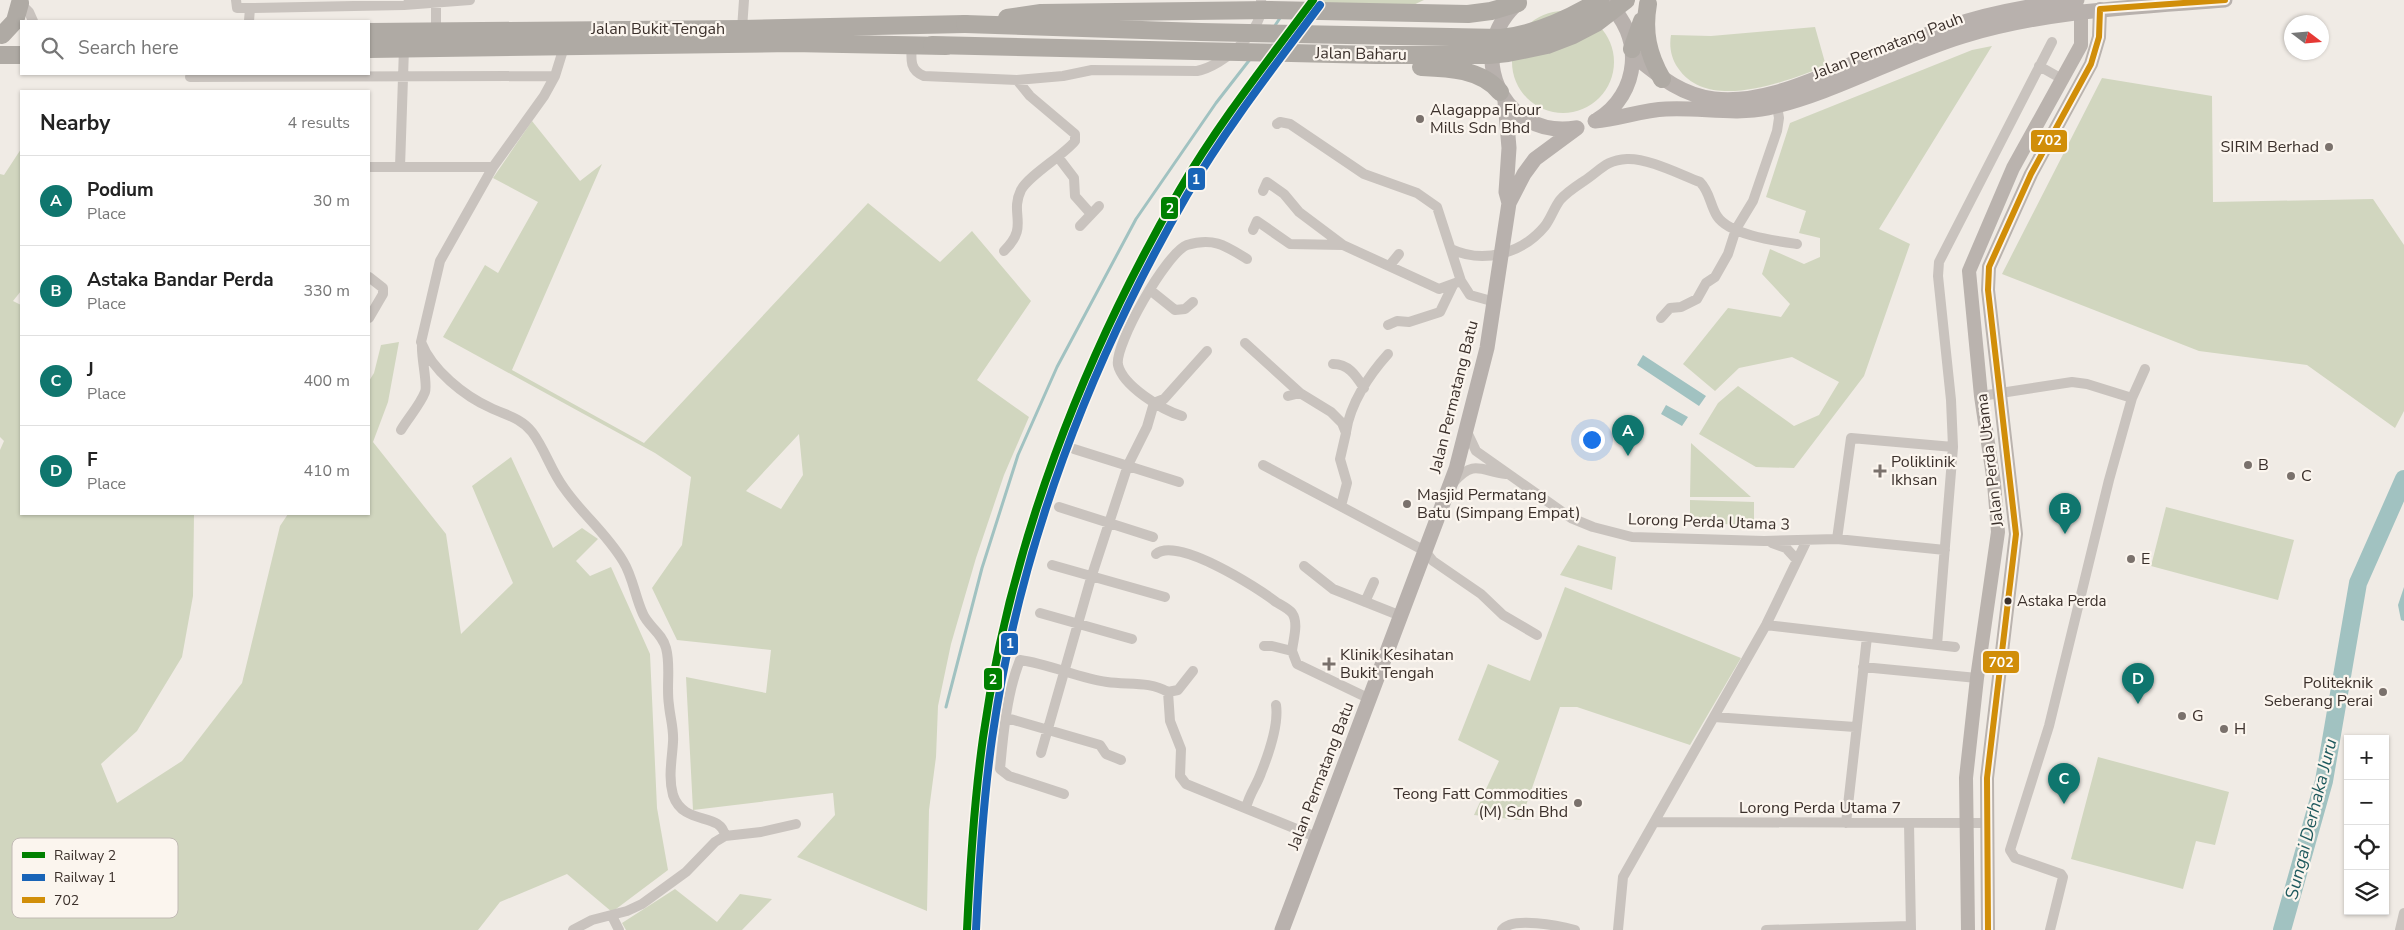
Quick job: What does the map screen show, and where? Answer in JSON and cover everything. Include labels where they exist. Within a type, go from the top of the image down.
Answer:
[{"type":"highway","name":"Jalan Baharu","points":[[946,24],[1182,32],[1501,38],[1518,36],[1550,26],[1601,0]]},
{"type":"highway","name":"Jalan Baharu","points":[[932,45],[1489,55],[1547,45],[1573,35],[1596,23],[1626,0]]},
{"type":"highway","points":[[1,35],[15,21],[19,2]]},
{"type":"highway","points":[[965,24],[1041,13],[1269,10],[1446,14],[1491,11],[1520,2]]},
{"type":"highway","points":[[1633,52],[1649,2]]},
{"type":"highway","points":[[1649,2],[1646,20],[1647,43],[1654,65],[1662,79]]},
{"type":"highway","name":"Jalan Bukit Tengah","points":[[370,32],[742,29],[946,24]]},
{"type":"highway","points":[[1,35],[20,34]]},
{"type":"highway","name":"Jalan Bukit Tengah","points":[[370,49],[792,43],[932,45]]},
{"type":"highway","points":[[932,45],[1051,58],[1421,66],[1466,72],[1487,81],[1503,96]]},
{"type":"highway","points":[[0,55],[20,54]]},
{"type":"main road","points":[[1503,96],[1518,114],[1533,123],[1559,130],[1577,128],[1595,121],[1616,104],[1626,90],[1632,72],[1633,52],[1623,22],[1601,0]]},
{"type":"main road","name":"Jalan Permatang Pauh","points":[[1633,52],[1662,79],[1686,93],[1714,99],[1736,99],[1762,95],[1817,78],[1967,21],[2006,11],[2079,6],[2100,10],[2224,0]]},
{"type":"main road","name":"Jalan Permatang Batu","points":[[1509,202],[1506,192],[1509,148],[1503,96],[1492,66],[1494,40],[1501,24],[1520,2]]},
{"type":"main road","name":"Jalan Permatang Pauh","points":[[1595,121],[1663,109],[1738,111],[1777,106],[1961,36],[2079,6]]},
{"type":"main road","name":"Jalan Permatang Batu","points":[[1282,930],[1450,486],[1467,432],[1484,363],[1495,302],[1509,202],[1524,174],[1535,159],[1577,128]]},
{"type":"street","points":[[236,0],[236,8],[321,3],[436,3],[470,0]]},
{"type":"street","points":[[742,29],[744,0]]},
{"type":"street","points":[[912,44],[911,64],[918,74],[924,76],[1017,80],[1063,76],[1092,70],[1198,71],[1209,69],[1221,63],[1246,40],[1261,12],[1261,0]]},
{"type":"street","points":[[19,2],[29,12],[33,20]]},
{"type":"street","points":[[436,3],[436,31]]},
{"type":"street","name":"Jalan Perda Utama","points":[[1968,930],[1966,778],[1977,678],[1998,532],[1994,483],[1981,396],[1969,271],[2013,168],[2081,45],[2079,6]]},
{"type":"street","points":[[249,20],[250,8]]},
{"type":"street","name":"Jalan Perda Utama","points":[[1988,930],[1987,778],[2016,534],[1988,290],[1989,267],[2031,174],[2091,64],[2099,37],[2100,10]]},
{"type":"street","points":[[1937,646],[1953,447],[1951,400],[1938,276],[1939,262],[2052,42]]},
{"type":"street","points":[[401,430],[426,392],[421,362],[422,330],[432,301],[440,260],[493,167],[544,96],[555,76],[564,47]]},
{"type":"street","points":[[400,167],[404,48]]},
{"type":"street","points":[[2039,66],[2062,79]]},
{"type":"street","points":[[190,76],[555,76]]},
{"type":"street","points":[[1004,251],[1015,240],[1018,220],[1017,205],[1022,189],[1075,141],[1075,134],[1030,96],[1017,80]]},
{"type":"street","points":[[1662,318],[1670,308],[1681,307],[1697,299],[1706,283],[1716,277],[1728,254],[1736,229],[1753,201],[1777,131],[1779,118],[1777,106]]},
{"type":"street","points":[[1277,124],[1280,122],[1290,124],[1364,174],[1417,193],[1437,207],[1452,249],[1457,283],[1440,312],[1409,322],[1397,321],[1388,324]]},
{"type":"street","points":[[1058,157],[1074,178],[1075,196],[1091,214]]},
{"type":"street","points":[[1452,249],[1464,255],[1502,255],[1518,248],[1543,228],[1556,211],[1559,202],[1576,185],[1584,182],[1600,166],[1626,159],[1638,159],[1700,182],[1706,189],[1716,215],[1736,229],[1762,239],[1797,244]]},
{"type":"street","points":[[370,167],[493,167]]},
{"type":"street","points":[[1263,191],[1267,182],[1284,194],[1299,212],[1343,245],[1440,289],[1457,283]]},
{"type":"street","points":[[1080,226],[1099,206]]},
{"type":"street","points":[[1253,230],[1257,221],[1290,244],[1343,245]]},
{"type":"street","points":[[1182,416],[1154,403],[1129,384],[1122,376],[1118,363],[1121,347],[1156,278],[1186,246],[1216,241],[1248,259]]},
{"type":"street","points":[[1390,265],[1399,254]]},
{"type":"street","points":[[370,278],[383,288],[382,294],[370,316]]},
{"type":"street","points":[[1457,283],[1470,295],[1495,302]]},
{"type":"street","points":[[1150,290],[1175,310],[1185,308],[1192,302]]},
{"type":"street","points":[[422,344],[450,381],[458,388],[479,402],[521,421],[527,426],[538,441],[563,487],[600,528],[624,562],[644,616],[655,627],[666,648],[668,704],[673,740],[670,776],[674,796],[677,804],[687,813],[722,826],[725,836]]},
{"type":"street","points":[[1245,344],[1300,393],[1331,412],[1342,422],[1346,433]]},
{"type":"street","points":[[1154,403],[1164,399],[1207,351]]},
{"type":"street","points":[[1341,506],[1346,483],[1340,458],[1348,418],[1376,367],[1388,354]]},
{"type":"street","points":[[1333,364],[1342,364],[1353,372],[1364,388]]},
{"type":"street","points":[[2050,930],[2063,877],[2061,874],[2015,858],[2010,850],[2049,726],[2092,547],[2132,398],[2145,369]]},
{"type":"street","points":[[1981,396],[2072,382],[2087,384],[2132,398]]},
{"type":"street","points":[[1288,396],[1300,393]]},
{"type":"street","points":[[1041,753],[1090,578],[1128,465],[1147,427],[1154,403]]},
{"type":"street","name":"Lorong Perda Utama 3","points":[[1467,432],[1476,451],[1500,467],[1506,474],[1578,521],[1624,536],[1764,541],[1837,539],[1945,550]]},
{"type":"street","points":[[1837,539],[1851,438],[1953,447]]},
{"type":"street","points":[[1074,449],[1179,482]]},
{"type":"street","points":[[1263,465],[1425,551],[1433,561],[1481,594],[1503,615],[1537,635]]},
{"type":"street","name":"Lorong Perda Utama 3","points":[[1450,486],[1470,467],[1506,474]]},
{"type":"street","points":[[1058,507],[1153,538]]},
{"type":"street","points":[[1618,930],[1623,877],[1766,625],[1807,540]]},
{"type":"street","points":[[1764,541],[1786,548],[1797,560]]},
{"type":"street","points":[[1156,554],[1168,549],[1184,553],[1229,571],[1265,592],[1292,613],[1295,627],[1292,651],[1298,664],[1370,699]]},
{"type":"street","points":[[1052,565],[1090,578],[1165,597]]},
{"type":"street","points":[[1304,566],[1333,589],[1401,616]]},
{"type":"street","points":[[1365,602],[1374,582]]},
{"type":"street","points":[[1040,613],[1078,622],[1132,639]]},
{"type":"street","points":[[1766,625],[1955,648]]},
{"type":"street","points":[[1846,823],[1867,637]]},
{"type":"street","points":[[1264,646],[1292,651]]},
{"type":"street","points":[[1064,794],[1009,776],[1000,769],[1007,718],[1016,670],[1020,660],[1107,682],[1160,687],[1168,692],[1178,690],[1193,671]]},
{"type":"street","points":[[1863,667],[1977,678]]},
{"type":"street","points":[[1168,692],[1170,721],[1181,749],[1180,776],[1186,784],[1316,837]]},
{"type":"street","points":[[1246,808],[1250,792],[1261,774],[1275,729],[1278,716],[1276,705]]},
{"type":"street","points":[[1714,717],[1856,727]]},
{"type":"street","points":[[1007,718],[1100,745],[1106,754],[1121,760]]},
{"type":"street","name":"Lorong Perda Utama 7","points":[[1654,822],[1986,823]]},
{"type":"street","points":[[1766,930],[1910,928],[1909,823]]},
{"type":"street","points":[[573,930],[592,920],[627,911],[658,893],[686,872],[715,842],[725,836],[761,832],[796,824]]},
{"type":"street","points":[[2400,930],[2404,913]]},
{"type":"street","points":[[612,916],[619,930]]},
{"type":"street","points":[[1502,930],[1512,923],[1523,922],[1575,930]]},
{"type":"green space","points":[[1320,0],[1424,0],[1411,6],[1316,5]]},
{"type":"green space","points":[[1563,11],[1582,15],[1599,26],[1610,43],[1614,62],[1610,81],[1599,98],[1582,109],[1563,113],[1544,109],[1527,98],[1516,81],[1512,62],[1516,43],[1527,26],[1544,15]]},
{"type":"green space","points":[[1815,27],[1826,66],[1791,79],[1749,90],[1728,91],[1708,89],[1691,81],[1678,68],[1671,52],[1671,35],[1711,36]]},
{"type":"green space","points":[[1992,46],[1879,229],[1910,244],[1864,376],[1794,468],[1756,467],[1699,434],[1718,403],[1738,386],[1794,426],[1819,415],[1839,382],[1792,357],[1739,368],[1715,391],[1683,364],[1728,308],[1781,317],[1790,304],[1762,274],[1770,249],[1804,264],[1820,257],[1820,238],[1799,233],[1806,211],[1766,197],[1790,123],[1972,50]]},
{"type":"green space","points":[[2102,78],[2212,96],[2213,202],[2373,199],[2404,245],[2404,411],[2395,428],[2307,365],[2199,351],[2002,274]]},
{"type":"green space","points":[[532,121],[580,181],[602,164],[512,370],[644,443],[868,203],[940,262],[972,231],[1031,301],[977,380],[1029,417],[1004,475],[976,558],[951,644],[938,706],[936,757],[929,810],[927,911],[797,857],[835,815],[833,793],[693,810],[686,677],[766,693],[771,650],[677,640],[652,588],[682,545],[691,477],[655,453],[443,337],[485,265],[498,273],[538,202],[493,178]],"holes":[[[799,434],[803,475],[781,509],[746,491]]]},
{"type":"green space","points":[[20,151],[20,292],[13,301],[20,304],[20,515],[194,515],[193,596],[182,657],[137,731],[101,764],[117,803],[182,761],[242,683],[280,526],[287,515],[370,515],[370,379],[374,373],[381,345],[399,342],[388,402],[373,442],[446,534],[461,634],[513,583],[472,486],[511,457],[553,548],[582,528],[598,539],[576,561],[590,576],[611,567],[650,654],[657,808],[668,870],[612,912],[567,874],[500,902],[478,930],[0,930],[0,450],[4,441],[0,437],[0,174],[4,175]]},
{"type":"green space","points":[[1691,443],[1751,497],[1690,497]]},
{"type":"green space","points":[[1690,500],[1754,502],[1754,525],[1690,523]]},
{"type":"green space","points":[[2166,507],[2294,540],[2278,600],[2151,566]]},
{"type":"green space","points":[[1578,545],[1616,557],[1612,590],[1560,575]]},
{"type":"green space","points":[[1565,587],[1741,658],[1690,745],[1577,707],[1560,707],[1521,820],[1474,815],[1499,761],[1458,740],[1488,664],[1530,681]]},
{"type":"green space","points":[[2098,757],[2229,792],[2215,845],[2196,841],[2183,889],[2071,859]]},
{"type":"green space","points":[[675,889],[717,922],[740,894],[772,899],[742,930],[626,930],[622,923]]},
{"type":"water","points":[[1643,355],[1706,396],[1699,406],[1637,365]]},
{"type":"water","points":[[1666,405],[1688,417],[1682,426],[1661,414]]},
{"type":"water","points":[[2404,587],[2404,621],[2401,620],[2398,605]]},
{"type":"waterway","points":[[1274,27],[1282,15]]},
{"type":"waterway","points":[[946,707],[982,568],[1018,455],[1057,367],[1136,219],[1216,103],[1251,58]]},
{"type":"waterway","name":"Sungai Derhaka Juru","points":[[2282,930],[2324,781],[2358,583],[2404,479]]},
{"type":"rail line","name":"2","points":[[967,930],[977,786],[995,666],[1011,595],[1031,525],[1055,456],[1081,387],[1111,320],[1179,191],[1226,117],[1313,0]]},
{"type":"rail line","name":"1","points":[[976,930],[986,786],[1004,668],[1020,597],[1040,527],[1063,458],[1119,324],[1152,258],[1187,195],[1234,122],[1320,5]]},
{"type":"transit line","name":"702","points":[[1988,930],[1987,778],[2016,534],[1988,290],[1989,267],[2031,174],[2091,64],[2099,37],[2100,9],[2225,0]]},
{"type":"place","name":"Alagappa Flour Mills Sdn Bhd","points":[[1420,119]]},
{"type":"place","name":"SIRIM Berhad","points":[[2329,147]]},
{"type":"place","name":"Podium","points":[[1628,456]]},
{"type":"place","name":"B","points":[[2248,465]]},
{"type":"place","name":"Poliklinik Ikhsan","points":[[1880,471]]},
{"type":"place","name":"C","points":[[2291,476]]},
{"type":"place","name":"Masjid Permatang Batu (Simpang Empat)","points":[[1407,504]]},
{"type":"place","name":"Astaka Bandar Perda","points":[[2065,534]]},
{"type":"place","name":"E","points":[[2131,559]]},
{"type":"place","name":"Astaka Perda","points":[[2008,601]]},
{"type":"place","name":"Klinik Kesihatan Bukit Tengah","points":[[1329,664]]},
{"type":"place","name":"Politeknik Seberang Perai","points":[[2383,692]]},
{"type":"place","name":"F","points":[[2138,704]]},
{"type":"place","name":"G","points":[[2182,716]]},
{"type":"place","name":"H","points":[[2224,729]]},
{"type":"place","name":"Teong Fatt Commodities (M) Sdn Bhd","points":[[1578,803]]},
{"type":"place","name":"J","points":[[2064,804]]}]
